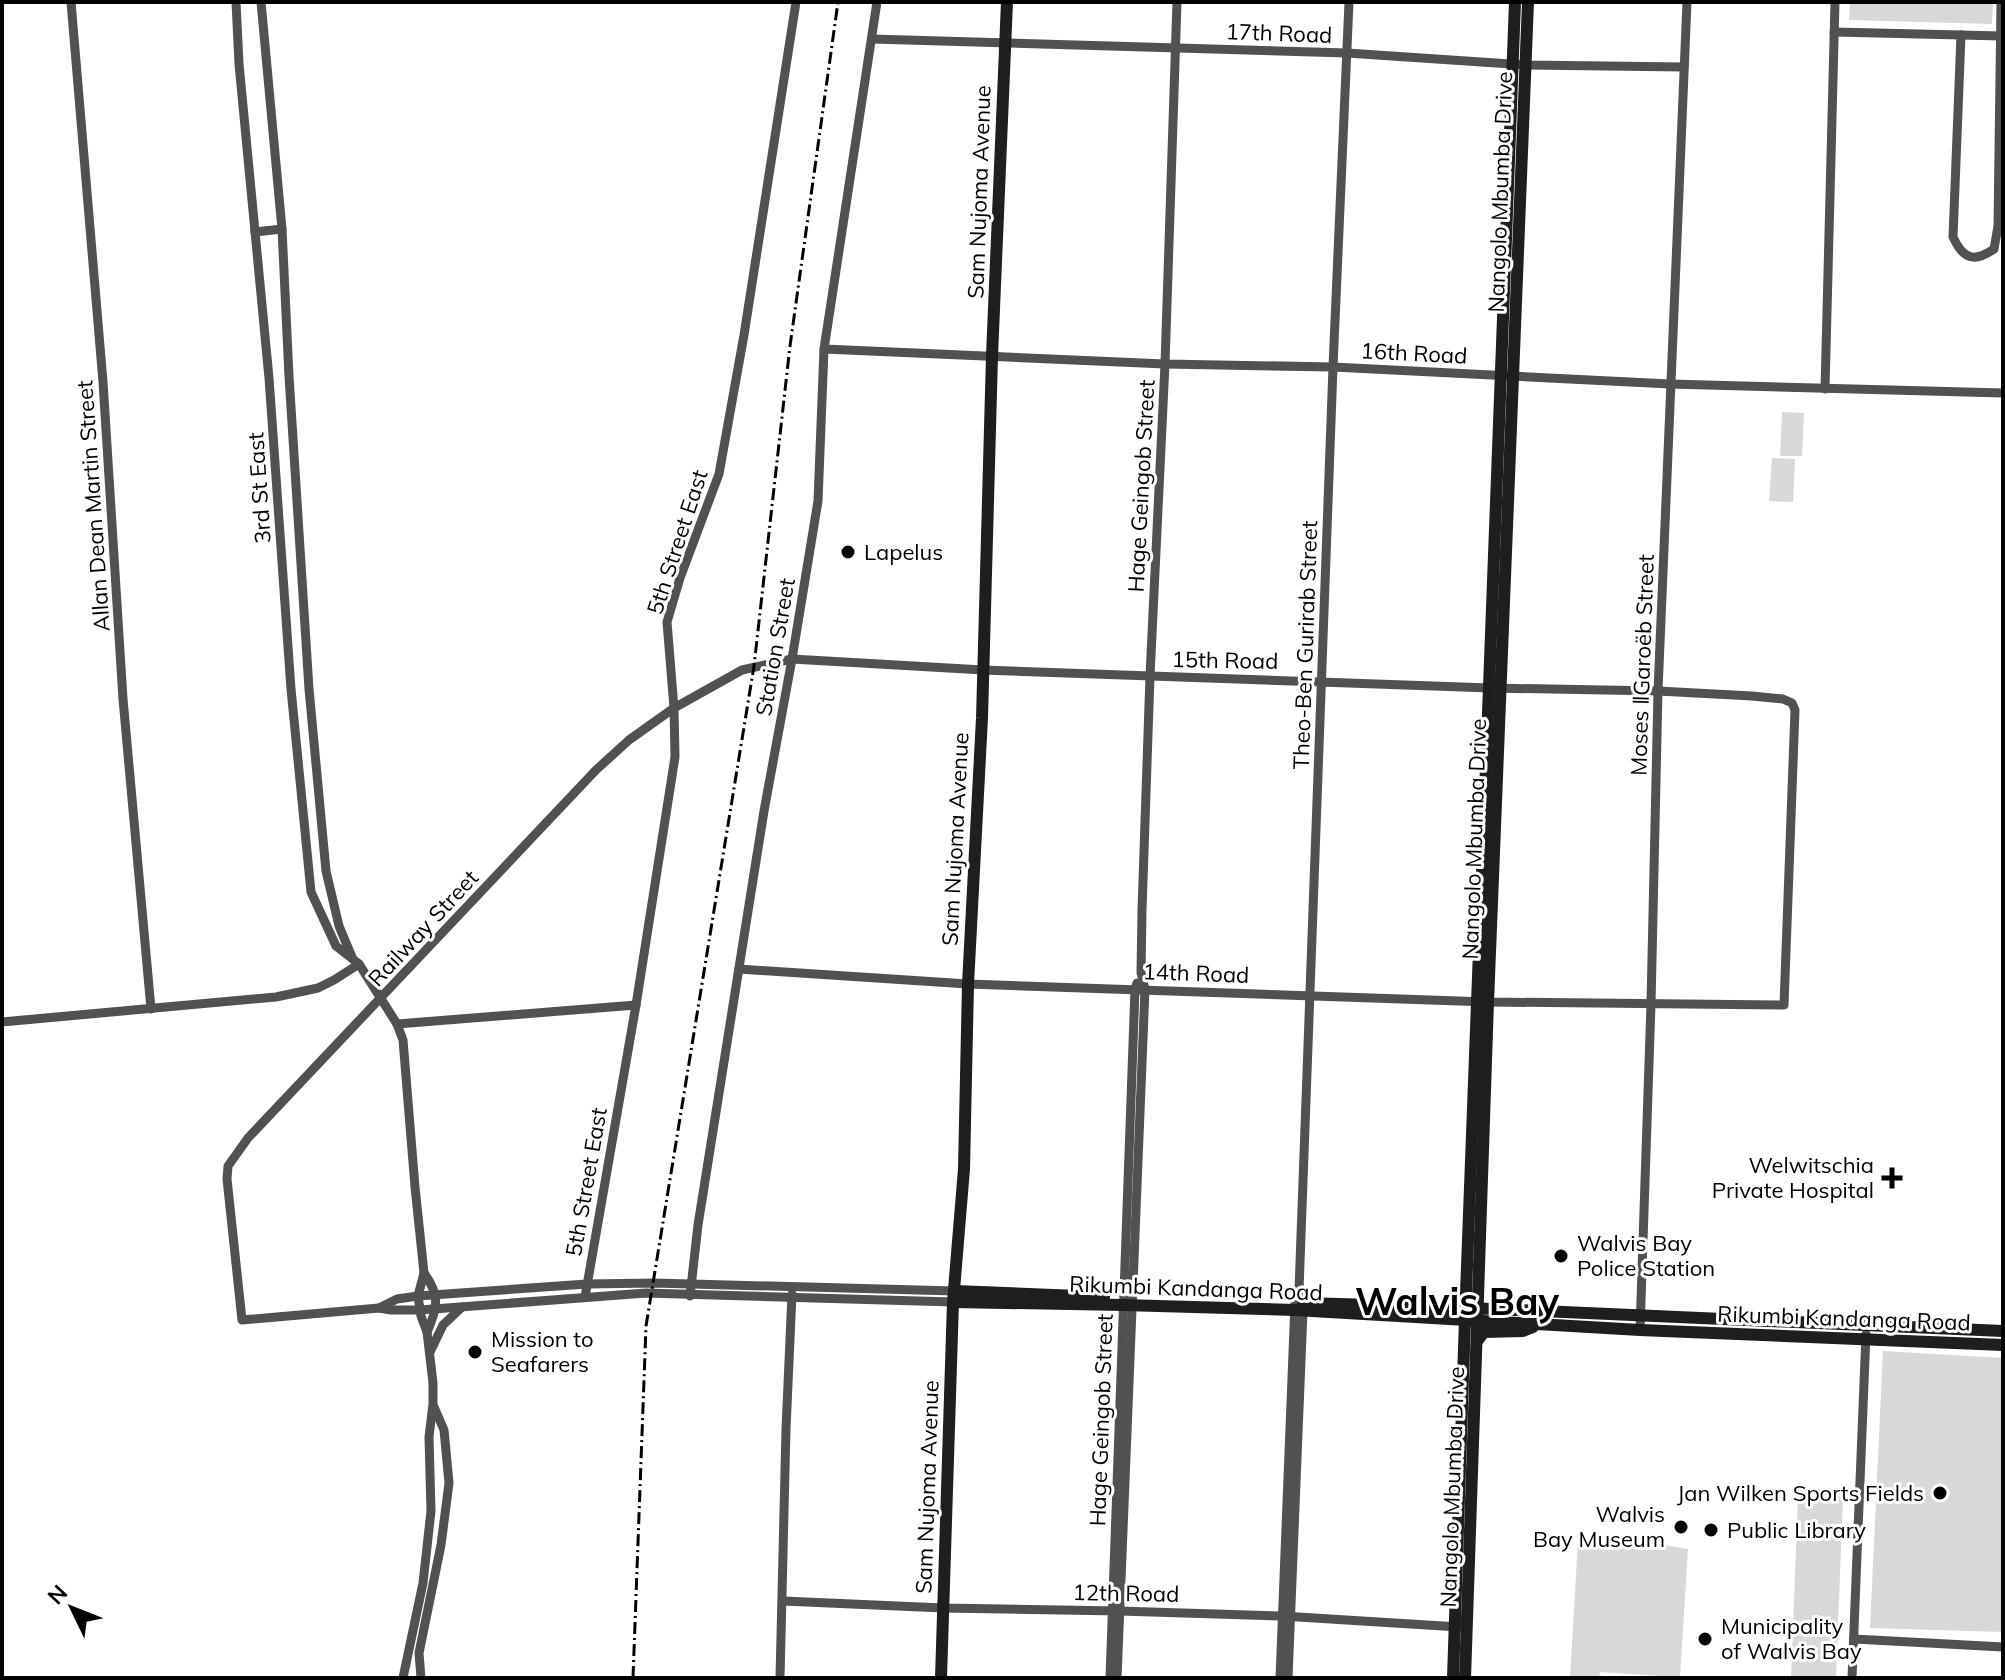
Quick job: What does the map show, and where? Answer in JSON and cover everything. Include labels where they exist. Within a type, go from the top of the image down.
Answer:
[{"type":"main road","name":"Sam Nujoma Avenue","points":[[941,1678],[954,1297],[964,1169],[968,984],[983,670],[1007,2]]},
{"type":"main road","name":"Nangolo Mbumba Drive","points":[[1465,1678],[1461,1627],[1519,65],[1515,2]]},
{"type":"main road","name":"Nangolo Mbumba Drive","points":[[1519,65],[1528,2]]},
{"type":"main road","name":"Rikumbi Kandanga Road","points":[[954,1297],[1299,1303],[1866,1340],[2003,1345]]},
{"type":"main road","name":"Nangolo Mbumba Drive","points":[[1453,1678],[1461,1627],[1477,1342],[1472,1314]]},
{"type":"main road","name":"Rikumbi Kandanga Road","points":[[1472,1314],[1539,1324],[1867,1325],[2003,1331]]},
{"type":"main road","points":[[1477,1342],[1484,1332],[1526,1331],[1539,1324]]},
{"type":"street","name":"Allan Dean Martin Street","points":[[71,2],[101,350],[123,699],[151,1009]]},
{"type":"street","name":"3rd St East","points":[[236,2],[239,64],[269,378],[291,689],[311,892],[336,946],[356,961]]},
{"type":"street","name":"3rd St East","points":[[261,2],[282,229],[309,689],[326,871],[339,926],[356,961],[397,1024],[403,1040],[424,1273],[418,1296]]},
{"type":"street","name":"5th Street East","points":[[585,1297],[675,757],[667,622],[719,474],[796,2]]},
{"type":"street","name":"Station Street","points":[[690,1296],[698,1225],[764,811],[818,501],[824,349],[877,2]]},
{"type":"street","name":"Hage Geingob Street","points":[[1117,1678],[1116,1610],[1127,1301],[1177,2]]},
{"type":"street","name":"Theo-Ben Gurirab Street","points":[[1280,1678],[1286,1617],[1299,1303],[1349,2]]},
{"type":"street","name":"Moses ǁGaroëb Street","points":[[1640,1323],[1658,691],[1687,2]]},
{"type":"street","points":[[1825,389],[1835,2]]},
{"type":"street","points":[[1961,35],[1953,237],[1959,250],[1969,257],[1983,257],[1994,249],[1998,226],[2001,2]]},
{"type":"street","points":[[1834,32],[2001,36]]},
{"type":"street","name":"17th Road","points":[[872,39],[1347,53],[1519,65],[1684,67]]},
{"type":"street","points":[[255,232],[282,229]]},
{"type":"street","name":"16th Road","points":[[824,349],[1165,364],[1333,367],[1670,384],[2003,393]]},
{"type":"street","points":[[269,378],[289,376]]},
{"type":"street","points":[[275,453],[293,452]]},
{"type":"street","name":"Railway Street","points":[[379,1308],[242,1320],[227,1179],[228,1166],[237,1151],[596,770],[629,740],[674,708],[742,670],[792,659]]},
{"type":"street","name":"15th Road","points":[[792,659],[983,670],[1658,691],[1783,699],[1792,703],[1795,710],[1784,1005],[1651,1004]]},
{"type":"street","points":[[2,1022],[276,997],[318,988],[334,980],[356,961]]},
{"type":"street","name":"14th Road","points":[[739,969],[968,984],[1651,1004]]},
{"type":"street","points":[[397,1024],[636,1005]]},
{"type":"street","name":"3rd St East","points":[[424,1273],[436,1294]]},
{"type":"street","name":"Rikumbi Kandanga Road","points":[[418,1296],[587,1284],[692,1284],[792,1286],[954,1297]]},
{"type":"street","points":[[780,1678],[792,1286]]},
{"type":"street","name":"Rikumbi Kandanga Road","points":[[420,1310],[646,1293],[690,1296],[954,1297]]},
{"type":"street","points":[[427,1332],[436,1309],[436,1294]]},
{"type":"street","points":[[379,1308],[397,1299],[418,1296],[427,1332],[433,1383],[429,1437],[431,1511],[423,1583],[403,1678]]},
{"type":"street","points":[[429,1354],[443,1325],[462,1307]]},
{"type":"street","points":[[379,1308],[420,1310]]},
{"type":"street","points":[[1852,1678],[1867,1325]]},
{"type":"street","points":[[421,1678],[419,1653],[441,1545],[449,1483],[444,1430],[433,1404]]},
{"type":"street","name":"12th Road","points":[[783,1601],[943,1608],[1116,1610],[1461,1627]]},
{"type":"street","name":"Hage Geingob Street","points":[[1110,1678],[1116,1610]]},
{"type":"street","name":"Theo-Ben Gurirab Street","points":[[1286,1617],[1288,1678]]},
{"type":"street","points":[[1854,1639],[2003,1647]]},
{"type":"shaded area","points":[[1850,2],[1993,2],[1992,24],[1849,20]]},
{"type":"shaded area","points":[[1782,412],[1804,413],[1802,456],[1780,456]]},
{"type":"shaded area","points":[[1772,458],[1795,459],[1793,502],[1769,501]]},
{"type":"shaded area","name":"Jan Wilken Sports Fields","points":[[1883,1351],[2003,1358],[2003,1632],[1870,1628]]},
{"type":"shaded area","points":[[1843,1496],[1836,1678],[1791,1678],[1798,1497]]},
{"type":"shaded area","points":[[1578,1541],[1688,1549],[1680,1678],[1600,1672],[1599,1678],[1570,1678]]},
{"type":"railway","points":[[633,1678],[646,1326],[754,666],[790,346],[838,2]]},
{"type":"place","name":"Lapelus","points":[[848,552]]},
{"type":"place","name":"Welwitschia Private Hospital","points":[[1892,1178]]},
{"type":"place","name":"Walvis Bay Police Station","points":[[1561,1256]]},
{"type":"place","name":"Mission to Seafarers","points":[[475,1352]]},
{"type":"place","name":"Jan Wilken Sports Fields","points":[[1940,1493]]},
{"type":"place","name":"Walvis Bay Museum","points":[[1681,1527]]},
{"type":"place","name":"Public Library","points":[[1711,1530]]},
{"type":"place","name":"Municipality of Walvis Bay","points":[[1705,1639]]},
{"type":"district","name":"Walvis Bay","points":[[1457,1302]]}]
